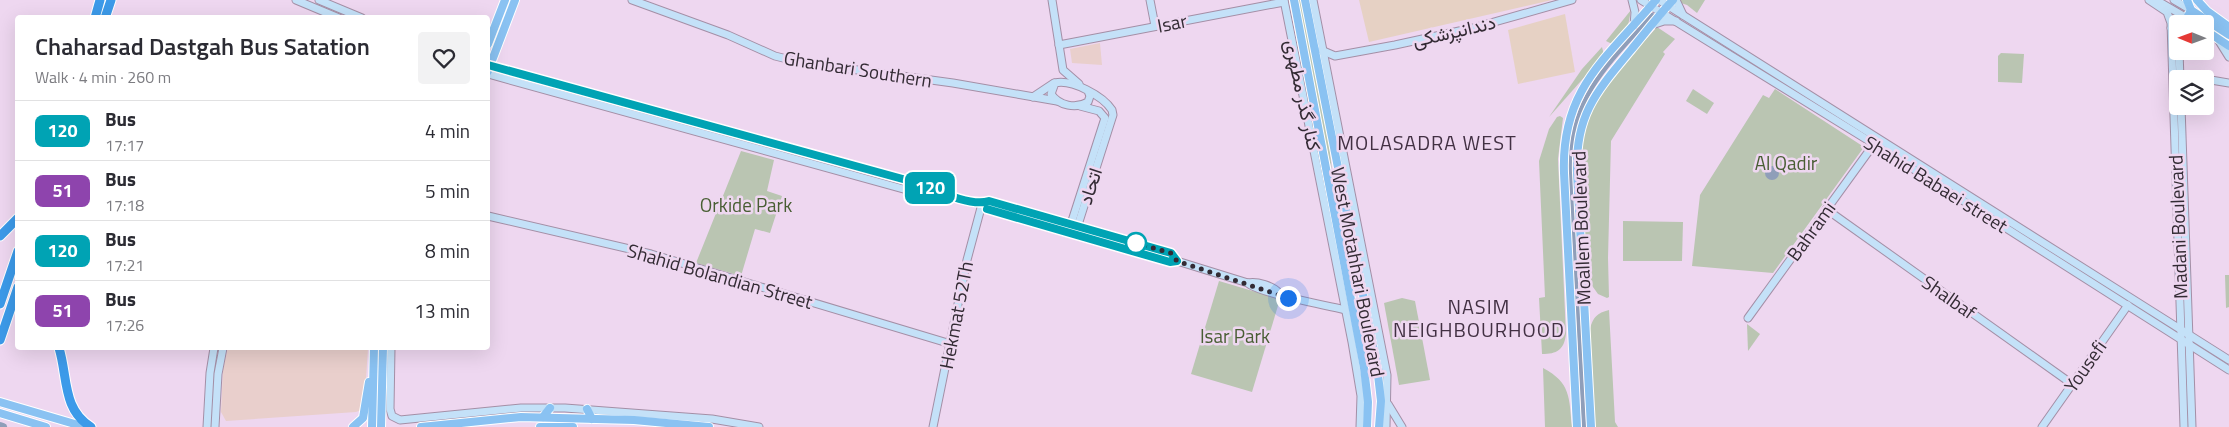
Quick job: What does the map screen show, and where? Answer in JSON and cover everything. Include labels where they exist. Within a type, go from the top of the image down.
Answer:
[{"type":"highway","points":[[95,15],[100,0]]},
{"type":"highway","points":[[106,15],[111,0]]},
{"type":"highway","points":[[0,236],[15,221]]},
{"type":"highway","points":[[0,304],[15,260]]},
{"type":"highway","points":[[0,340],[15,296]]},
{"type":"highway","points":[[59,350],[70,402],[78,417],[91,427]]},
{"type":"main road","points":[[490,39],[505,0]]},
{"type":"main road","points":[[490,64],[515,0]]},
{"type":"main road","name":"West Motahhari Boulevard","points":[[1294,0],[1361,351],[1368,402],[1367,427]]},
{"type":"main road","name":"West Motahhari Boulevard","points":[[1305,0],[1380,384],[1380,427]]},
{"type":"main road","points":[[2187,0],[2191,10],[2200,14],[2229,35]]},
{"type":"main road","points":[[2196,0],[2200,14]]},
{"type":"main road","points":[[2196,0],[2207,12],[2229,27]]},
{"type":"main road","name":"Moallem Boulevard","points":[[1577,427],[1564,173],[1565,136],[1576,100],[1586,81],[1656,2]]},
{"type":"main road","name":"Moallem Boulevard","points":[[1591,427],[1577,173],[1578,138],[1589,106],[1598,89],[1672,2]]},
{"type":"main road","points":[[2188,15],[2191,10]]},
{"type":"main road","points":[[2214,36],[2229,46]]},
{"type":"main road","points":[[1326,171],[1333,174],[1338,169]]},
{"type":"main road","points":[[1330,188],[1336,184],[1342,186]]},
{"type":"main road","points":[[353,427],[361,422],[365,413],[374,350]]},
{"type":"main road","points":[[381,427],[383,350]]},
{"type":"main road","points":[[372,363],[372,427]]},
{"type":"main road","points":[[0,402],[85,427]]},
{"type":"main road","points":[[543,417],[550,408]]},
{"type":"main road","points":[[587,409],[592,419]]},
{"type":"main road","points":[[0,413],[46,427]]},
{"type":"main road","points":[[372,417],[373,422],[377,424],[380,423],[382,416]]},
{"type":"main road","points":[[421,427],[511,418],[543,417],[709,427]]},
{"type":"main road","points":[[540,427],[573,427]]},
{"type":"street","points":[[319,0],[342,15]]},
{"type":"street","name":"Ghanbari Southern","points":[[632,0],[722,32],[775,56],[799,62],[953,83],[1079,106]]},
{"type":"street","points":[[1052,0],[1063,70],[1051,94],[1057,101]]},
{"type":"street","points":[[1150,0],[1155,26]]},
{"type":"street","name":"کنار گذر مطهری","points":[[1313,0],[1387,375],[1388,403],[1386,427]]},
{"type":"street","name":"دندانپزشکی","points":[[1323,53],[1335,56],[1456,32],[1572,0]]},
{"type":"street","points":[[1632,0],[1635,12],[1634,26]]},
{"type":"street","name":"Shahid Babaei street","points":[[1641,0],[1672,2],[1681,18],[1874,144],[2229,370]]},
{"type":"street","name":"Madani Boulevard","points":[[2149,0],[2167,12],[2169,16]]},
{"type":"street","points":[[2156,0],[2177,15]]},
{"type":"street","points":[[2174,0],[2191,10]]},
{"type":"street","points":[[299,1],[342,15]]},
{"type":"street","name":"Isar","points":[[1059,45],[1284,1]]},
{"type":"street","name":"کنار گذر مطهری","points":[[1284,1],[1352,342],[1361,396],[1360,427]]},
{"type":"street","name":"Shahid Babaei street","points":[[1656,2],[1663,12],[1681,18],[2229,360]]},
{"type":"street","points":[[1652,25],[1681,18]]},
{"type":"street","points":[[2214,38],[2221,41],[2229,57]]},
{"type":"street","points":[[1313,43],[1323,53]]},
{"type":"street","name":"دندانپزشکی","points":[[1326,63],[1335,56]]},
{"type":"street","name":"Madani Boulevard","points":[[2173,60],[2178,134],[2184,303],[2189,343],[2186,367],[2184,427]]},
{"type":"street","points":[[490,70],[904,180],[949,196],[982,204],[989,201],[1073,227],[1170,262],[1177,261],[1248,283],[1251,287],[1294,295],[1301,299],[1346,310]]},
{"type":"street","name":"اتحاد","points":[[1063,70],[1110,107],[1112,115],[1073,227]]},
{"type":"street","points":[[2214,80],[2229,83]]},
{"type":"street","points":[[1033,97],[1055,83],[1065,82],[1085,89],[1090,96],[1088,102],[1079,106]]},
{"type":"street","points":[[1331,93],[1326,104],[1335,112]]},
{"type":"street","points":[[1304,97],[1313,103],[1308,116]]},
{"type":"street","name":"اتحاد","points":[[1073,227],[1105,118],[1100,111],[1079,106]]},
{"type":"street","name":"Madani Boulevard","points":[[2178,134],[2180,115]]},
{"type":"street","name":"Bahrami","points":[[1748,318],[1874,144]]},
{"type":"street","name":"Hekmat 52Th","points":[[933,427],[967,260],[982,204]]},
{"type":"street","name":"Shalbaf","points":[[1826,209],[2072,384]]},
{"type":"street","name":"Shahid Bolandian Street","points":[[490,216],[651,254],[951,344]]},
{"type":"street","points":[[1337,262],[1340,244]]},
{"type":"street","points":[[1354,250],[1365,263]]},
{"type":"street","name":"Madani Boulevard","points":[[2184,303],[2180,314],[2181,339],[2192,427]]},
{"type":"street","name":"Yousefi","points":[[2042,427],[2128,305]]},
{"type":"street","points":[[2167,321],[2180,314]]},
{"type":"street","points":[[1352,342],[1361,351]]},
{"type":"street","points":[[2189,355],[2197,348]]},
{"type":"street","points":[[207,427],[210,373],[214,350]]},
{"type":"street","points":[[215,427],[218,374],[223,350]]},
{"type":"street","points":[[391,350],[390,409],[392,416],[400,420],[521,408],[550,408],[587,409],[712,419],[759,427]]},
{"type":"street","points":[[1388,403],[1402,427]]},
{"type":"shaded area","points":[[1359,0],[1552,0],[1369,42]]},
{"type":"shaded area","points":[[1565,14],[1575,72],[1518,84],[1508,30]]},
{"type":"shaded area","points":[[1100,43],[1102,65],[1072,63],[1070,49]]},
{"type":"shaded area","points":[[228,350],[368,350],[364,409],[356,412],[226,421],[221,412],[223,368]]},
{"type":"green space","points":[[1297,0],[1302,0],[1327,125],[1332,170],[1320,126]]},
{"type":"green space","points":[[1680,0],[1705,0],[1697,13],[1687,5],[1678,2]]},
{"type":"green space","points":[[1631,10],[1628,26],[1614,43],[1606,41]]},
{"type":"green space","points":[[1657,27],[1675,39],[1663,52],[1665,54],[1611,141],[1609,297],[1607,298],[1598,294],[1588,280],[1580,180],[1585,130],[1592,108],[1604,87]]},
{"type":"green space","points":[[1602,47],[1604,55],[1549,117],[1582,69]]},
{"type":"green space","points":[[2001,53],[2024,54],[2022,83],[1998,82],[1998,56]]},
{"type":"green space","points":[[1693,89],[1714,103],[1707,114],[1686,101]]},
{"type":"green space","name":"Al Qadir","points":[[1775,89],[1864,147],[1773,273],[1692,266],[1700,195],[1763,95],[1769,98]]},
{"type":"green space","points":[[1557,117],[1563,118],[1558,159],[1566,334],[1564,344],[1559,350],[1542,354],[1539,298],[1545,297],[1539,161],[1549,129]]},
{"type":"green space","name":"Orkide Park","points":[[741,151],[774,160],[767,191],[782,196],[770,233],[755,229],[741,276],[696,263]]},
{"type":"green space","points":[[1623,221],[1683,222],[1682,261],[1623,261]]},
{"type":"green space","points":[[2225,275],[2229,275],[2229,307],[2226,308]]},
{"type":"green space","name":"Isar Park","points":[[1219,281],[1280,299],[1252,392],[1191,374]]},
{"type":"green space","points":[[1402,298],[1415,301],[1430,380],[1399,385],[1384,303]]},
{"type":"green space","points":[[1609,310],[1615,422],[1618,427],[1595,427],[1590,329],[1596,316]]},
{"type":"green space","points":[[1747,324],[1760,334],[1748,351]]},
{"type":"green space","points":[[1543,368],[1559,379],[1564,385],[1569,399],[1572,427],[1545,427]]},
{"type":"water","points":[[1769,166],[1775,166],[1779,173],[1775,180],[1769,180],[1765,176],[1765,170]]},
{"type":"waterway","points":[[1584,427],[1570,160],[1573,136],[1587,97],[1597,80],[1622,48],[1652,15]]},
{"type":"bus line","name":"120","points":[[490,66],[540,81],[921,184],[949,196],[982,204],[989,201],[1084,227],[1171,253],[1177,261],[1170,262],[1071,231],[987,209]]},
{"type":"district","name":"MOLASADRA WEST","points":[[1427,143]]},
{"type":"district","name":"NASIM NEIGHBOURHOOD","points":[[1479,318]]},
{"type":"route","points":[[1136,243],[1171,253],[1177,261],[1248,283],[1251,287],[1274,294],[1287,295],[1288,298]]}]
